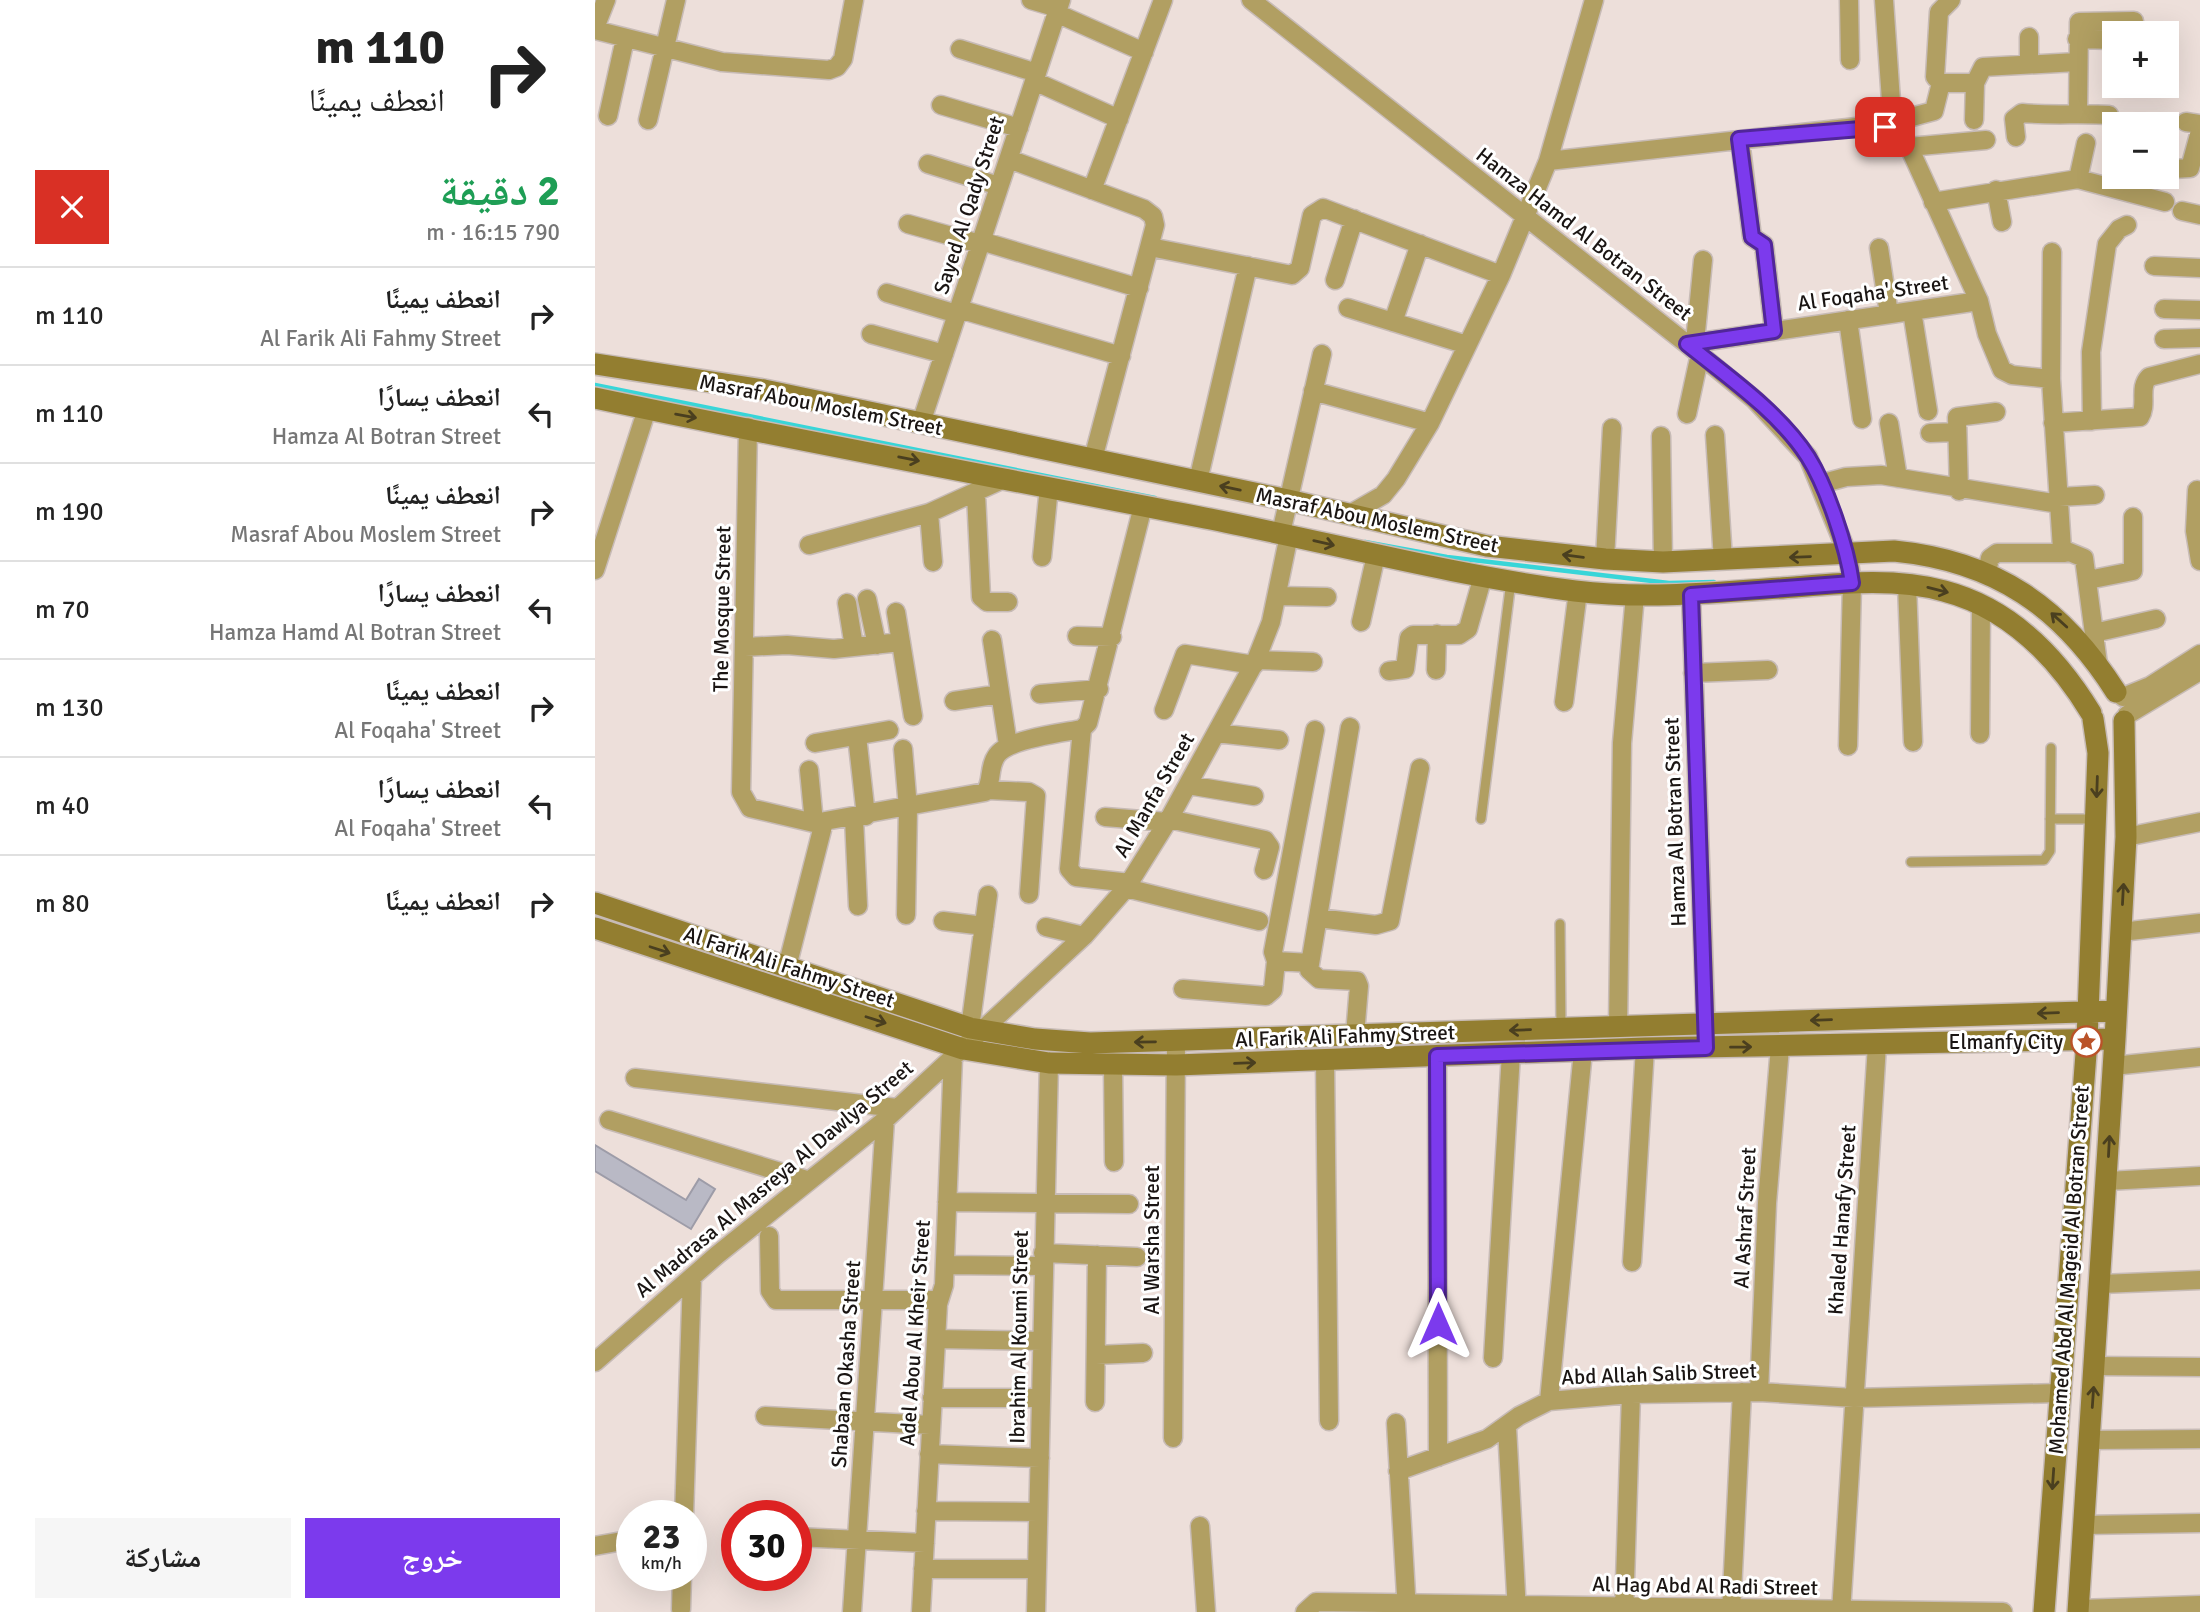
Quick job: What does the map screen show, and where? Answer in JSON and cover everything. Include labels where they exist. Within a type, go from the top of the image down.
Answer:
[{"type":"street","points":[[606,0],[595,29],[625,39],[722,62],[828,70],[837,67],[843,59],[854,0]]},
{"type":"street","points":[[648,120],[663,48],[677,0]]},
{"type":"street","points":[[1031,0],[1058,7],[1144,52]]},
{"type":"street","points":[[1092,190],[1163,0]]},
{"type":"street","points":[[1350,514],[1383,495],[1430,423],[1501,275],[1548,161],[1594,0]]},
{"type":"street","points":[[1849,0],[1850,60]]},
{"type":"street","name":"Al Foqaha' Street","points":[[1884,0],[1900,135],[1979,301],[1987,334],[2002,370],[2012,375],[2051,379]]},
{"type":"street","points":[[1951,0],[1939,12],[1935,77],[1941,83],[1975,83]]},
{"type":"street","name":"Hamza Hamd Al Botran Street","points":[[1257,2],[1694,347],[1781,426],[1808,457],[1848,555],[1852,583],[1848,746]]},
{"type":"street","name":"Sayed Al Qady Street","points":[[921,423],[1058,7]]},
{"type":"street","points":[[2078,113],[2077,25],[2082,20],[2134,21]]},
{"type":"street","points":[[2029,37],[2029,64]]},
{"type":"street","points":[[608,116],[625,39]]},
{"type":"street","points":[[2077,39],[2102,40]]},
{"type":"street","points":[[960,49],[1035,77],[1119,119]]},
{"type":"street","points":[[1974,120],[1975,83],[1983,67],[2077,62]]},
{"type":"street","points":[[1900,135],[1934,111],[1941,83]]},
{"type":"street","points":[[941,104],[1019,128]]},
{"type":"street","points":[[2016,137],[2014,119],[2022,113],[2037,116],[2102,115]]},
{"type":"street","points":[[1548,161],[1875,125],[1900,135],[1986,140]]},
{"type":"street","points":[[2179,169],[2190,168],[2195,126]]},
{"type":"street","name":"Al Foqaha' Street","points":[[1739,139],[1752,237],[1764,245],[1774,331]]},
{"type":"street","points":[[2078,179],[2086,143]]},
{"type":"street","points":[[1009,159],[1144,209],[1153,216],[1155,225],[1150,247],[1093,459]]},
{"type":"street","points":[[928,164],[999,186]]},
{"type":"street","points":[[1933,202],[2078,179],[2165,202]]},
{"type":"street","points":[[1996,190],[2002,222]]},
{"type":"street","points":[[1150,247],[1286,274],[1297,272],[1312,215],[1317,210],[1330,209],[1501,275]]},
{"type":"street","points":[[2182,211],[2200,215]]},
{"type":"street","points":[[1335,280],[1354,219]]},
{"type":"street","points":[[908,224],[1139,288]]},
{"type":"street","points":[[2092,421],[2091,352],[2107,244],[2119,229],[2127,225]]},
{"type":"street","points":[[1393,322],[1420,244]]},
{"type":"street","points":[[1879,248],[1889,314]]},
{"type":"street","points":[[2052,251],[2051,379],[2065,553]]},
{"type":"street","points":[[1687,414],[1703,260]]},
{"type":"street","points":[[1198,481],[1248,266]]},
{"type":"street","points":[[2154,266],[2200,268]]},
{"type":"street","points":[[887,293],[1121,356]]},
{"type":"street","name":"Al Foqaha' Street","points":[[1694,347],[1774,331],[1979,301]]},
{"type":"street","points":[[1348,308],[1467,345]]},
{"type":"street","points":[[2164,309],[2200,310]]},
{"type":"street","points":[[1912,311],[1928,411]]},
{"type":"street","points":[[1848,320],[1862,419]]},
{"type":"street","points":[[871,334],[944,354]]},
{"type":"street","points":[[2164,339],[2200,338]]},
{"type":"street","name":"Al Manfa Street","points":[[976,1029],[1084,936],[1128,886],[1168,821],[1255,662],[1278,596],[1287,500],[1322,354]]},
{"type":"street","points":[[2053,423],[2134,418],[2143,412],[2143,385],[2149,377],[2200,364]]},
{"type":"street","name":"Masraf Abou Moslem Street","points":[[595,365],[764,390],[1287,500],[1487,546],[1605,559],[1663,562],[1894,551],[1926,554],[1987,572],[2013,586],[2052,614],[2098,664],[2122,706]]},
{"type":"street","points":[[1313,391],[1430,423]]},
{"type":"street","name":"Masraf Abou Moslem Street","points":[[595,398],[1006,478],[1483,576],[1578,591],[1691,595],[1852,583],[1907,585],[1945,591],[1981,605],[2008,621],[2040,647],[2075,686],[2092,716]]},
{"type":"street","points":[[595,570],[647,409]]},
{"type":"street","points":[[1959,491],[1958,415],[1996,412]]},
{"type":"street","points":[[1889,423],[1898,478]]},
{"type":"street","name":"The Mosque Street","points":[[748,427],[741,792],[750,808],[819,823]]},
{"type":"street","points":[[1605,559],[1612,428]]},
{"type":"street","points":[[1930,433],[1957,432]]},
{"type":"street","points":[[1716,435],[1723,560]]},
{"type":"street","points":[[1661,436],[1663,562]]},
{"type":"street","points":[[1820,485],[1863,475],[1898,478],[1959,491],[2059,501],[2095,495]]},
{"type":"street","points":[[809,545],[929,513],[976,494],[1006,478]]},
{"type":"street","points":[[1042,557],[1049,487]]},
{"type":"street","points":[[2197,490],[2195,531],[2200,561]]},
{"type":"street","points":[[976,494],[981,597],[987,602],[1009,602]]},
{"type":"street","points":[[1143,506],[1094,711],[1081,729],[1069,869],[1076,877],[1128,886],[1259,921]]},
{"type":"street","points":[[929,513],[933,562]]},
{"type":"street","points":[[2088,580],[2133,571],[2133,517]]},
{"type":"street","points":[[1361,622],[1378,520]]},
{"type":"street","points":[[1987,572],[1990,558],[1997,552],[2065,553],[2084,558],[2098,664]]},
{"type":"street","points":[[1389,671],[1405,669],[1409,638],[1413,635],[1459,635],[1468,629],[1483,576]]},
{"type":"street","points":[[1907,585],[1913,742]]},
{"type":"street","points":[[1565,702],[1578,591]]},
{"type":"street","points":[[1618,1027],[1622,743],[1635,595]]},
{"type":"street","name":"Hamza Al Botran Street","points":[[1691,595],[1706,1048]]},
{"type":"street","points":[[1278,596],[1327,597]]},
{"type":"street","points":[[867,599],[877,645]]},
{"type":"street","points":[[847,603],[854,647]]},
{"type":"street","points":[[1980,734],[1981,605]]},
{"type":"street","points":[[896,612],[913,716]]},
{"type":"street","points":[[2094,633],[2156,619]]},
{"type":"street","points":[[1436,670],[1437,634]]},
{"type":"street","points":[[1077,636],[1112,637]]},
{"type":"street","points":[[992,640],[1008,745]]},
{"type":"street","points":[[745,647],[787,645],[834,649],[901,642]]},
{"type":"street","points":[[1164,710],[1185,654],[1255,662],[1313,662]]},
{"type":"street","points":[[2122,706],[2101,693],[2095,698],[2092,716],[2105,727],[2119,726],[2122,706],[2200,654]]},
{"type":"street","points":[[1693,673],[1768,670]]},
{"type":"street","points":[[2122,706],[2200,671]]},
{"type":"street","points":[[1039,694],[1099,689]]},
{"type":"street","points":[[954,701],[1000,694]]},
{"type":"street","name":"Mohamed Abd Al Mageid Al Botran Street","points":[[2078,1611],[2101,1284],[2126,837],[2122,706]]},
{"type":"street","name":"Mohamed Abd Al Mageid Al Botran Street","points":[[2044,1612],[2087,1040],[2098,753],[2092,716]]},
{"type":"street","points":[[1350,727],[1310,962],[1313,976],[1352,980],[1360,986],[1357,1059]]},
{"type":"street","points":[[988,790],[992,764],[1008,745],[1081,729]]},
{"type":"street","points":[[815,743],[889,730]]},
{"type":"street","points":[[1183,989],[1270,995],[1276,961],[1273,953],[1315,730]]},
{"type":"street","points":[[1216,733],[1279,740]]},
{"type":"street","points":[[857,736],[860,817],[858,906]]},
{"type":"street","points":[[903,750],[908,808],[907,915]]},
{"type":"street","points":[[1318,918],[1376,925],[1390,921],[1420,768]]},
{"type":"street","points":[[787,967],[819,823],[809,770]]},
{"type":"street","points":[[1188,785],[1254,796]]},
{"type":"street","points":[[819,823],[908,808],[988,790],[1029,792],[1036,796],[1029,894]]},
{"type":"street","points":[[1105,817],[1168,821],[1265,840],[1270,847],[1264,870]]},
{"type":"street","points":[[2126,837],[2200,822]]},
{"type":"street","points":[[976,1029],[988,895]]},
{"type":"street","name":"Al Farik Ali Fahmy Street","points":[[595,903],[976,1029],[1090,1043],[2116,1011]]},
{"type":"street","points":[[943,921],[984,926]]},
{"type":"street","points":[[2121,932],[2200,923]]},
{"type":"street","points":[[1046,927],[1084,936]]},
{"type":"street","name":"Al Farik Ali Fahmy Street","points":[[595,928],[958,1053],[1049,1063],[1176,1065],[1645,1048],[2115,1039]]},
{"type":"street","points":[[1276,961],[1310,962]]},
{"type":"street","name":"Al Madrasa Al Masreya Al Dawlya Street","points":[[595,1362],[807,1180],[891,1114],[958,1053],[976,1029]]},
{"type":"street","name":"Al Warsha Street","points":[[1173,1438],[1176,1042]]},
{"type":"street","name":"Khaled Hanafy Street","points":[[1841,1611],[1877,1045]]},
{"type":"street","name":"Al Ashraf Street","points":[[1731,1610],[1780,1046]]},
{"type":"street","points":[[1632,1262],[1645,1048]]},
{"type":"street","points":[[1549,1401],[1583,1051]]},
{"type":"street","name":"Adel Abou Al Kheir Street","points":[[921,1612],[930,1425],[939,1300],[944,1289],[947,1202],[958,1053]]},
{"type":"street","points":[[1493,1358],[1511,1054]]},
{"type":"street","points":[[1437,1056],[1439,1457]]},
{"type":"street","points":[[2113,1066],[2200,1057]]},
{"type":"street","name":"Al Farik Ali Fahmy Street","points":[[1325,1060],[1329,1421]]},
{"type":"street","name":"Ibrahim Al Koumi Street","points":[[1036,1612],[1049,1063]]},
{"type":"street","points":[[1113,1066],[1114,1162]]},
{"type":"street","points":[[635,1078],[891,1114]]},
{"type":"street","name":"Shabaan Okasha Street","points":[[852,1612],[873,1300],[891,1114]]},
{"type":"street","points":[[609,1120],[807,1180]]},
{"type":"street","points":[[2107,1181],[2200,1176]]},
{"type":"street","points":[[947,1202],[1129,1203]]},
{"type":"street","points":[[769,1236],[770,1291],[776,1300],[939,1300]]},
{"type":"street","points":[[945,1265],[1097,1255],[1137,1257]]},
{"type":"street","points":[[1095,1402],[1097,1255]]},
{"type":"street","points":[[685,1500],[692,1277]]},
{"type":"street","points":[[2101,1284],[2200,1280]]},
{"type":"street","points":[[936,1339],[1042,1341]]},
{"type":"street","points":[[1095,1355],[1143,1353]]},
{"type":"street","points":[[2063,1356],[2096,1361],[2200,1367]]},
{"type":"street","name":"Abd Allah Salib Street","points":[[1398,1471],[1487,1439],[1549,1401],[1631,1394],[1750,1392],[1854,1398],[2059,1393]]},
{"type":"street","points":[[1624,1610],[1631,1394]]},
{"type":"street","points":[[932,1398],[1041,1398]]},
{"type":"street","points":[[765,1416],[930,1425]]},
{"type":"street","points":[[1396,1423],[1407,1609]]},
{"type":"street","points":[[1507,1426],[1517,1609]]},
{"type":"street","points":[[2090,1440],[2200,1439]]},
{"type":"street","points":[[929,1454],[1039,1458]]},
{"type":"street","points":[[926,1511],[1038,1513]]},
{"type":"street","points":[[2084,1525],[2200,1523]]},
{"type":"street","points":[[1200,1526],[1206,1612]]},
{"type":"street","points":[[812,1538],[925,1543]]},
{"type":"street","points":[[595,1546],[616,1542]]},
{"type":"street","points":[[923,1569],[1037,1569]]},
{"type":"street","points":[[681,1609],[682,1591]]},
{"type":"street","name":"Al Hag Abd Al Radi Street","points":[[1305,1612],[1316,1602],[1407,1609],[2003,1612]]},
{"type":"street","points":[[2078,1611],[2200,1605]]},
{"type":"lane","points":[[1481,819],[1511,581]]},
{"type":"lane","points":[[1911,862],[2039,862],[2050,851],[2051,748]]},
{"type":"lane","points":[[2050,819],[2096,819]]},
{"type":"lane","points":[[1560,924],[1561,1029]]},
{"type":"building","points":[[595,1145],[686,1200],[699,1179],[715,1189],[691,1229],[595,1171]]},
{"type":"waterway","points":[[595,385],[1155,498]]},
{"type":"waterway","points":[[1365,542],[1447,557],[1669,583],[1714,582]]},
{"type":"place","name":"Elmanfy City","points":[[2086,1042]]},
{"type":"route","points":[[1438,1324],[1437,1056],[1706,1048],[1691,595],[1852,583],[1848,555],[1808,457],[1755,400],[1687,344],[1774,331],[1764,245],[1752,237],[1739,139],[1875,125],[1885,127]]}]
